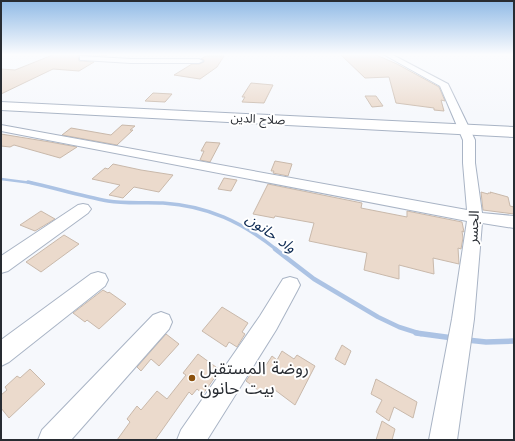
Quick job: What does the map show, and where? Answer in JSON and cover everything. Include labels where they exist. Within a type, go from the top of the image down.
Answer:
[{"type":"highway","name":"صلاح الدين","points":[[1,100],[462,127],[514,132]]},
{"type":"highway","name":"صلاح الدين","points":[[1,106],[462,127],[514,127]]},
{"type":"street","name":"الجسر","points":[[426,75],[444,84],[469,140],[469,163],[475,217],[463,319],[443,440]]},
{"type":"street","points":[[1,128],[475,217],[514,222]]},
{"type":"street","points":[[1,266],[83,210]]},
{"type":"street","points":[[1,354],[98,280]]},
{"type":"street","points":[[191,440],[264,329],[290,285]]},
{"type":"street","points":[[52,440],[161,322]]},
{"type":"building","points":[[1,75],[41,75],[1,94]]},
{"type":"building","points":[[175,75],[206,75],[200,79]]},
{"type":"building","points":[[361,75],[416,75],[439,87],[445,101],[441,100],[444,111],[434,110],[434,108],[396,103],[389,77],[365,78]]},
{"type":"building","points":[[251,83],[273,85],[264,103],[242,102],[245,97],[242,97]]},
{"type":"building","points":[[153,93],[172,94],[165,102],[145,101]]},
{"type":"building","points":[[365,96],[376,96],[383,106],[372,107]]},
{"type":"building","points":[[122,125],[135,126],[130,130],[133,130],[117,145],[62,135],[71,128],[111,135]]},
{"type":"building","points":[[1,134],[77,147],[60,158],[14,145],[10,147],[1,146]]},
{"type":"building","points":[[206,142],[220,143],[210,162],[200,160],[204,151],[201,151]]},
{"type":"building","points":[[275,161],[292,164],[288,176],[273,173],[274,171],[271,171]]},
{"type":"building","points":[[113,164],[173,175],[159,192],[134,187],[123,198],[109,195],[120,185],[92,179],[105,168],[108,169]]},
{"type":"building","points":[[224,178],[237,180],[231,191],[218,189]]},
{"type":"building","points":[[268,184],[362,203],[361,208],[407,217],[407,211],[462,222],[464,232],[462,231],[463,238],[461,249],[458,248],[459,264],[433,258],[434,274],[399,265],[399,279],[364,270],[367,253],[309,241],[314,223],[275,216],[274,218],[253,214]]},
{"type":"building","points":[[481,192],[488,194],[491,193],[490,192],[508,197],[510,206],[514,207],[514,214],[483,210]]},
{"type":"building","points":[[41,211],[55,219],[35,231],[20,225]]},
{"type":"building","points":[[64,235],[79,244],[41,272],[26,262]]},
{"type":"building","points":[[103,290],[108,293],[109,292],[126,304],[99,329],[87,320],[85,322],[73,313]]},
{"type":"building","points":[[222,307],[248,323],[242,332],[245,334],[237,347],[229,342],[226,347],[202,331]]},
{"type":"building","points":[[166,334],[179,344],[159,366],[151,359],[141,371],[137,367]]},
{"type":"building","points":[[342,345],[351,351],[345,365],[335,359]]},
{"type":"building","points":[[282,351],[294,359],[297,355],[315,366],[295,405],[271,387],[266,396],[246,381],[252,372],[259,376],[272,356],[277,360]]},
{"type":"building","points":[[198,354],[220,370],[203,394],[197,389],[192,395],[189,392],[155,440],[117,440],[130,422],[127,419],[137,406],[141,410],[157,391],[167,399],[186,375],[183,373]]},
{"type":"building","points":[[30,369],[45,384],[9,418],[1,408],[1,395],[7,390],[5,387],[17,376],[20,378]]},
{"type":"building","points":[[376,379],[417,402],[413,418],[394,407],[389,421],[376,412],[382,400],[371,394]]},
{"type":"building","points":[[382,421],[395,429],[392,440],[376,440]]},
{"type":"waterway","name":"واد حانون","points":[[1,179],[32,183]]},
{"type":"waterway","name":"واد حانون","points":[[28,182],[32,183]]},
{"type":"waterway","name":"واد حانون","points":[[32,183],[108,201],[163,203],[210,212],[224,217],[251,231],[277,250]]},
{"type":"waterway","name":"واد حانون","points":[[275,249],[314,279],[378,317],[399,327],[419,333]]},
{"type":"waterway","name":"واد حانون","points":[[419,333],[453,338]]},
{"type":"waterway","name":"واد حانون","points":[[467,340],[486,342],[514,341]]},
{"type":"place","name":"روضة المستقبل بيت حانون","points":[[192,378]]}]
